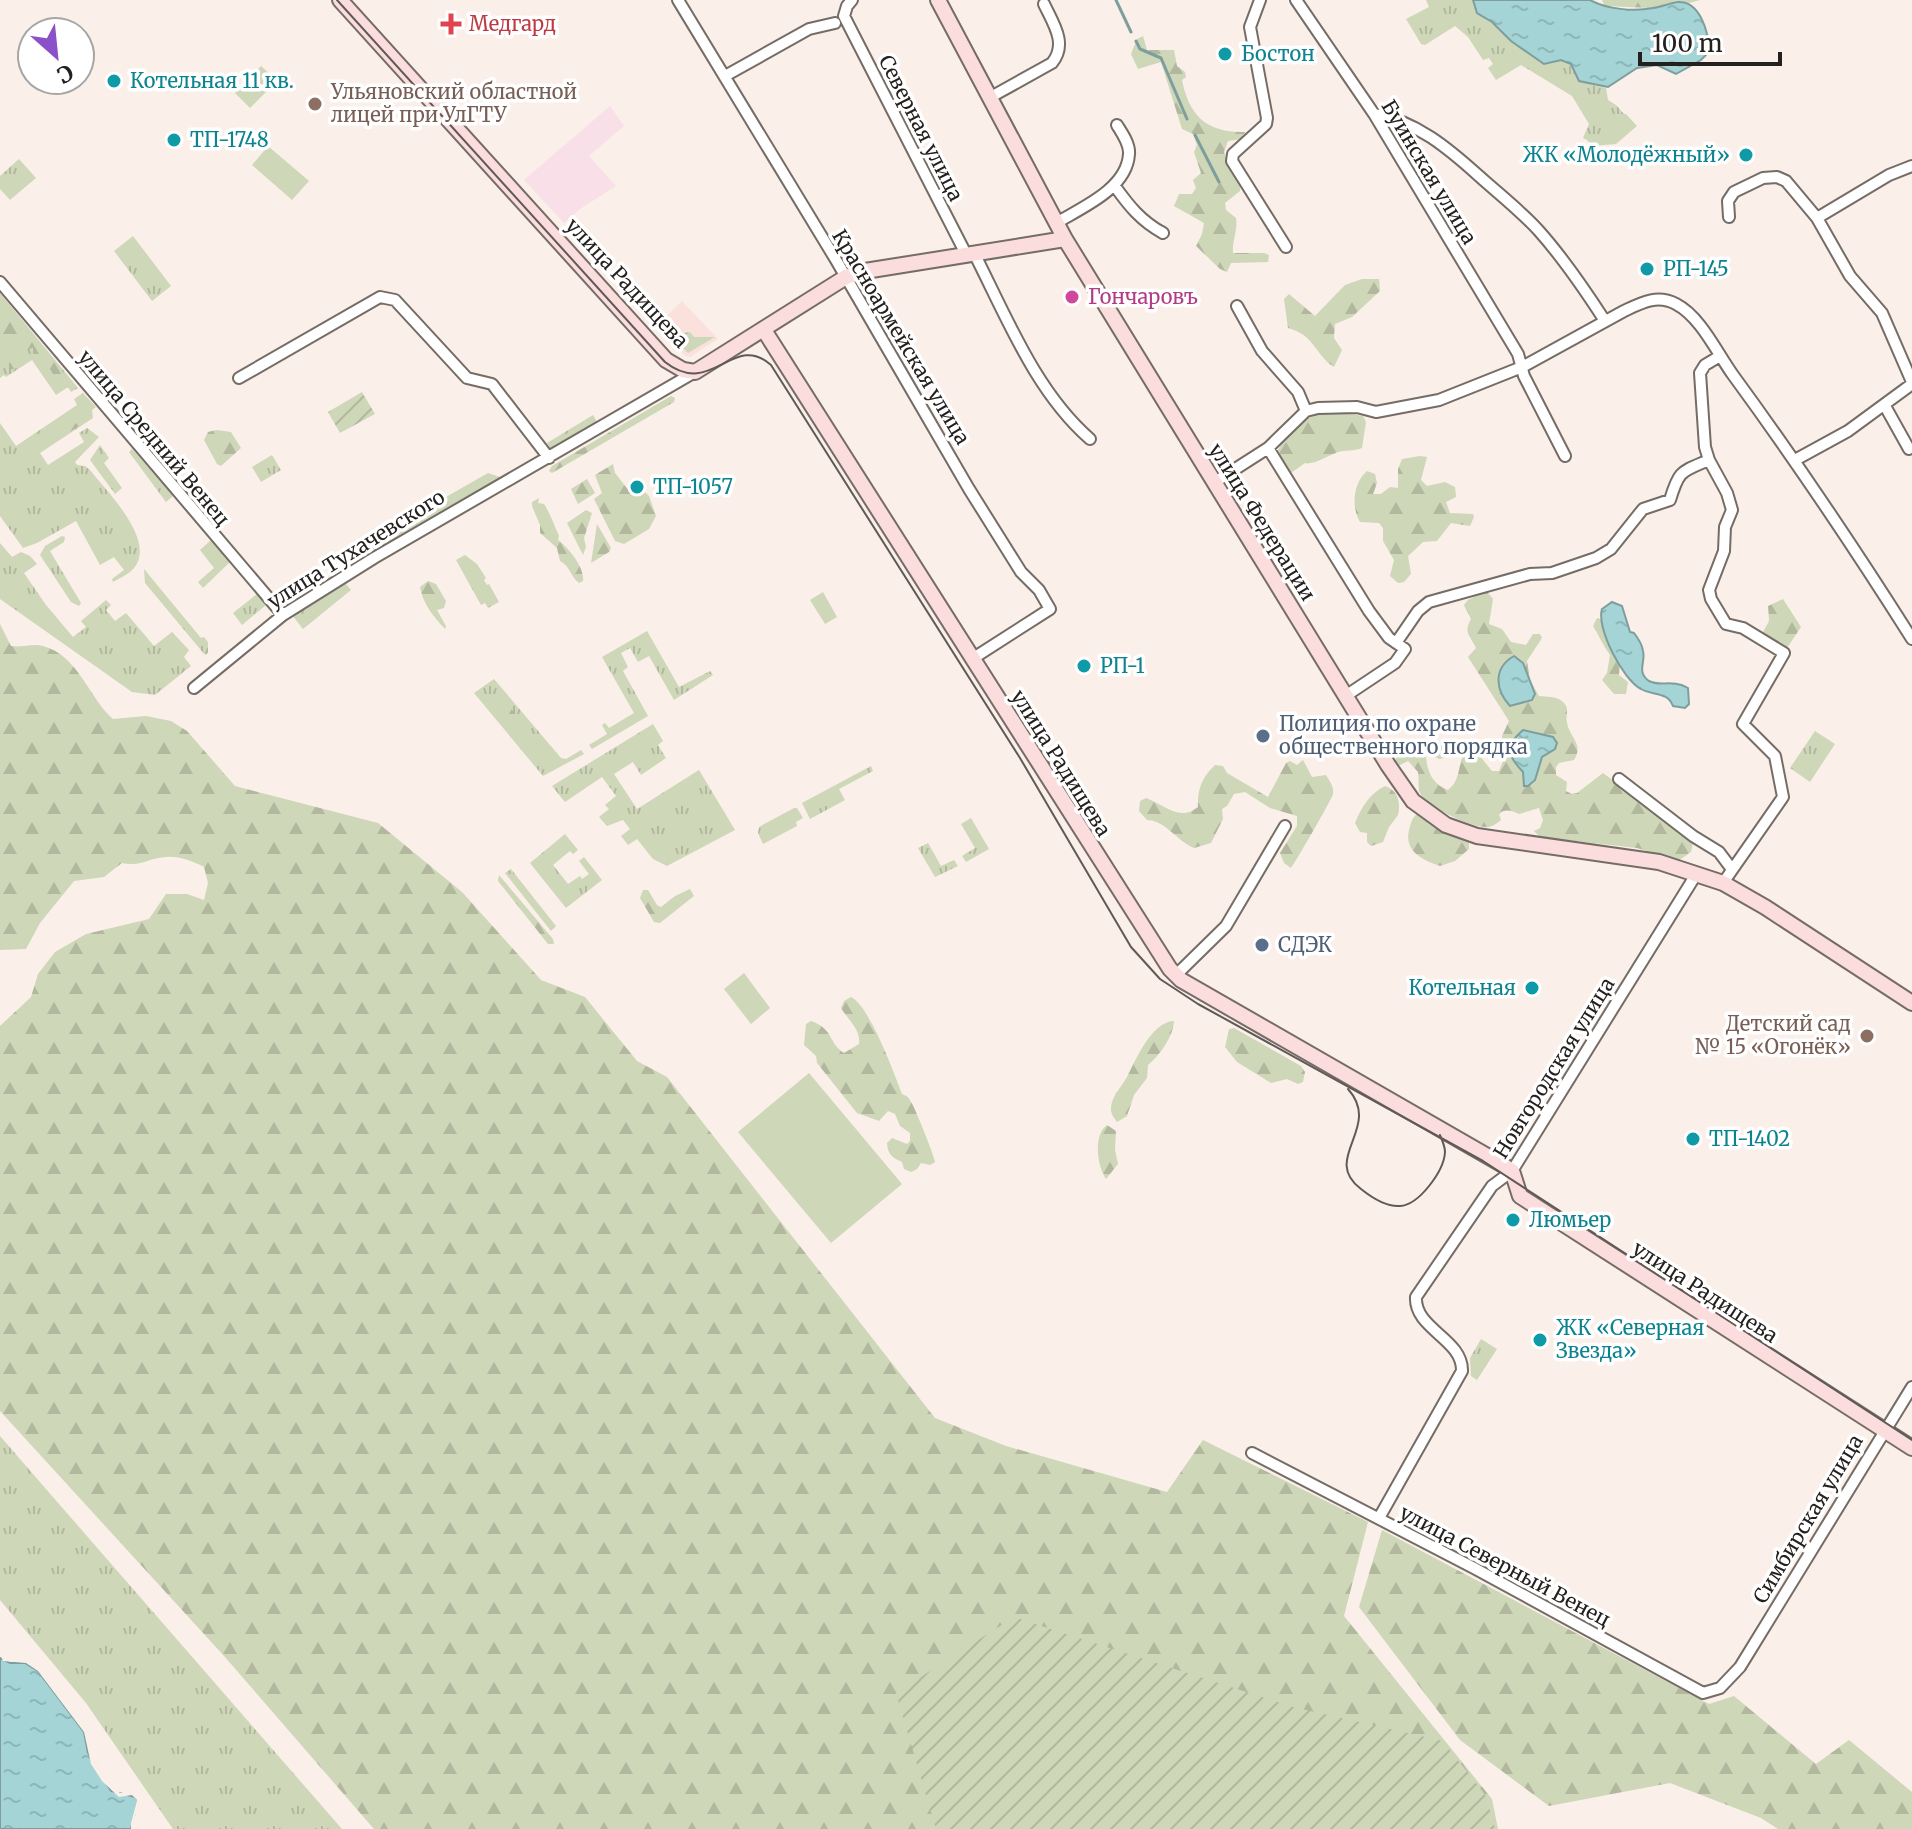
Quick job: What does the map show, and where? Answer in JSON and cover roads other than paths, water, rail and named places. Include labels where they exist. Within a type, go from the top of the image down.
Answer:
[{"type":"street","name":"улица Радищева","points":[[340,0],[666,360],[683,370],[695,372],[764,330],[1161,958],[1176,975],[1512,1171],[1520,1196],[1912,1448]]},
{"type":"street","name":"Красноармейская улица","points":[[678,0],[846,277],[969,489],[1021,572],[1039,590],[1050,609],[972,659]]},
{"type":"street","points":[[725,76],[809,29],[840,19],[852,0]]},
{"type":"street","name":"улица Федерации","points":[[938,0],[1065,239],[1407,794],[1428,815],[1477,836],[1618,854],[1697,873],[1723,883],[1912,1003]]},
{"type":"street","points":[[1260,0],[1250,27],[1266,124],[1242,143],[1233,154],[1232,161],[1286,247]]},
{"type":"street","name":"Буинская улица","points":[[1296,0],[1374,114],[1518,354],[1565,456]]},
{"type":"street","points":[[989,98],[1044,68],[1057,57],[1060,50],[1056,29],[1044,4]]},
{"type":"street","name":"Северная улица","points":[[840,19],[1059,409],[1090,439]]},
{"type":"street","points":[[1374,114],[1391,117],[1427,134],[1465,164],[1537,229],[1574,274],[1605,321]]},
{"type":"street","points":[[1056,223],[1102,196],[1114,185],[1129,154],[1117,125]]},
{"type":"street","points":[[1817,218],[1889,175],[1912,166]]},
{"type":"street","points":[[1729,217],[1728,201],[1734,192],[1763,178],[1777,177],[1786,181],[1817,218],[1850,276],[1882,313],[1912,383],[1848,431],[1795,460]]},
{"type":"street","points":[[1114,185],[1133,211],[1163,233]]},
{"type":"street","points":[[764,330],[846,277],[865,271],[1065,239]]},
{"type":"street","name":"улица Средний Венец","points":[[0,282],[283,615]]},
{"type":"street","points":[[239,378],[380,297],[388,298],[395,300],[467,378],[492,384],[549,458]]},
{"type":"street","points":[[1215,482],[1268,448],[1306,411],[1357,407],[1376,412],[1461,392],[1522,367],[1644,301],[1669,301],[1693,319],[1795,460],[1912,639]]},
{"type":"street","points":[[1237,306],[1262,351],[1293,385],[1306,411]]},
{"type":"street","points":[[1720,356],[1705,365],[1700,373],[1705,447],[1732,510],[1725,527],[1724,551],[1709,590],[1726,624],[1743,628],[1784,653],[1743,724],[1775,756],[1783,797],[1723,883]]},
{"type":"street","name":"улица Тухачевского","points":[[194,688],[283,615],[374,558],[695,372]]},
{"type":"street","points":[[1885,406],[1909,449]]},
{"type":"street","points":[[1268,448],[1369,611],[1396,643],[1405,649],[1395,663],[1347,695]]},
{"type":"street","points":[[1396,643],[1418,611],[1429,602],[1530,574],[1552,573],[1603,555],[1616,544],[1643,509],[1670,500],[1675,479],[1684,471],[1709,460]]},
{"type":"street","points":[[1619,779],[1693,836],[1719,852],[1731,868]]},
{"type":"street","points":[[1176,975],[1226,926],[1285,826]]},
{"type":"street","name":"Новгородская улица","points":[[1379,1518],[1456,1387],[1462,1371],[1459,1356],[1419,1312],[1416,1297],[1492,1186],[1512,1171],[1697,873]]},
{"type":"street","name":"Симбирская улица","points":[[1737,1671],[1912,1387]]},
{"type":"street","name":"улица Северный Венец","points":[[1252,1453],[1379,1518],[1701,1693],[1720,1688],[1737,1671]]},
{"type":"water","points":[[1473,0],[1590,0],[1629,10],[1686,3],[1702,19],[1710,51],[1701,60],[1676,74],[1657,65],[1637,68],[1608,87],[1579,81],[1571,64],[1561,60],[1544,64],[1511,41],[1492,22],[1477,13]]},
{"type":"water","points":[[1612,602],[1622,606],[1630,632],[1641,644],[1645,678],[1653,683],[1677,684],[1688,688],[1689,704],[1685,708],[1673,706],[1667,698],[1641,689],[1619,665],[1601,618],[1602,609]]},
{"type":"water","points":[[1514,656],[1523,663],[1535,694],[1532,700],[1510,706],[1501,693],[1498,680],[1502,667]]},
{"type":"water","points":[[1523,730],[1553,737],[1557,743],[1555,749],[1542,757],[1535,780],[1528,786],[1524,786],[1523,772],[1510,751],[1512,741]]},
{"type":"water","points":[[0,1658],[10,1663],[25,1663],[38,1671],[84,1732],[88,1753],[111,1791],[138,1800],[131,1829],[0,1829]]},
{"type":"waterway","points":[[1116,0],[1131,32]]},
{"type":"waterway","points":[[1136,41],[1140,49],[1161,58],[1187,119]]},
{"type":"waterway","points":[[1195,135],[1219,182]]},
{"type":"tram line","points":[[337,0],[665,362],[681,371],[696,373],[745,355],[757,357],[771,365],[1020,758],[1131,947],[1160,979],[1198,1004],[1483,1161],[1912,1440]]},
{"type":"tram line","points":[[1348,1089],[1357,1103],[1359,1117],[1348,1154],[1350,1177],[1379,1201],[1400,1206],[1415,1200],[1422,1193],[1444,1160],[1445,1150],[1440,1135]]},
{"type":"place","name":"Медгард","points":[[451,24]]},
{"type":"place","name":"Бостон","points":[[1225,54]]},
{"type":"place","name":"Котельная 11 кв.","points":[[114,81]]},
{"type":"place","name":"Ульяновский областной лицей при УлГТУ","points":[[315,104]]},
{"type":"place","name":"ТП-1748","points":[[174,140]]},
{"type":"place","name":"ЖК «Молодёжный»","points":[[1746,155]]},
{"type":"place","name":"РП-145","points":[[1647,269]]},
{"type":"place","name":"Гончаровъ","points":[[1072,297]]},
{"type":"place","name":"ТП-1057","points":[[637,487]]},
{"type":"place","name":"РП-1","points":[[1084,666]]},
{"type":"place","name":"Полиция по охране общественного порядка","points":[[1263,736]]},
{"type":"place","name":"СДЭК","points":[[1262,945]]},
{"type":"place","name":"Котельная","points":[[1532,988]]},
{"type":"place","name":"Детский сад № 15 «Огонёк»","points":[[1867,1036]]},
{"type":"place","name":"ТП-1402","points":[[1693,1139]]},
{"type":"place","name":"Люмьер","points":[[1513,1220]]},
{"type":"place","name":"ЖК «Северная Звезда»","points":[[1540,1340]]}]
